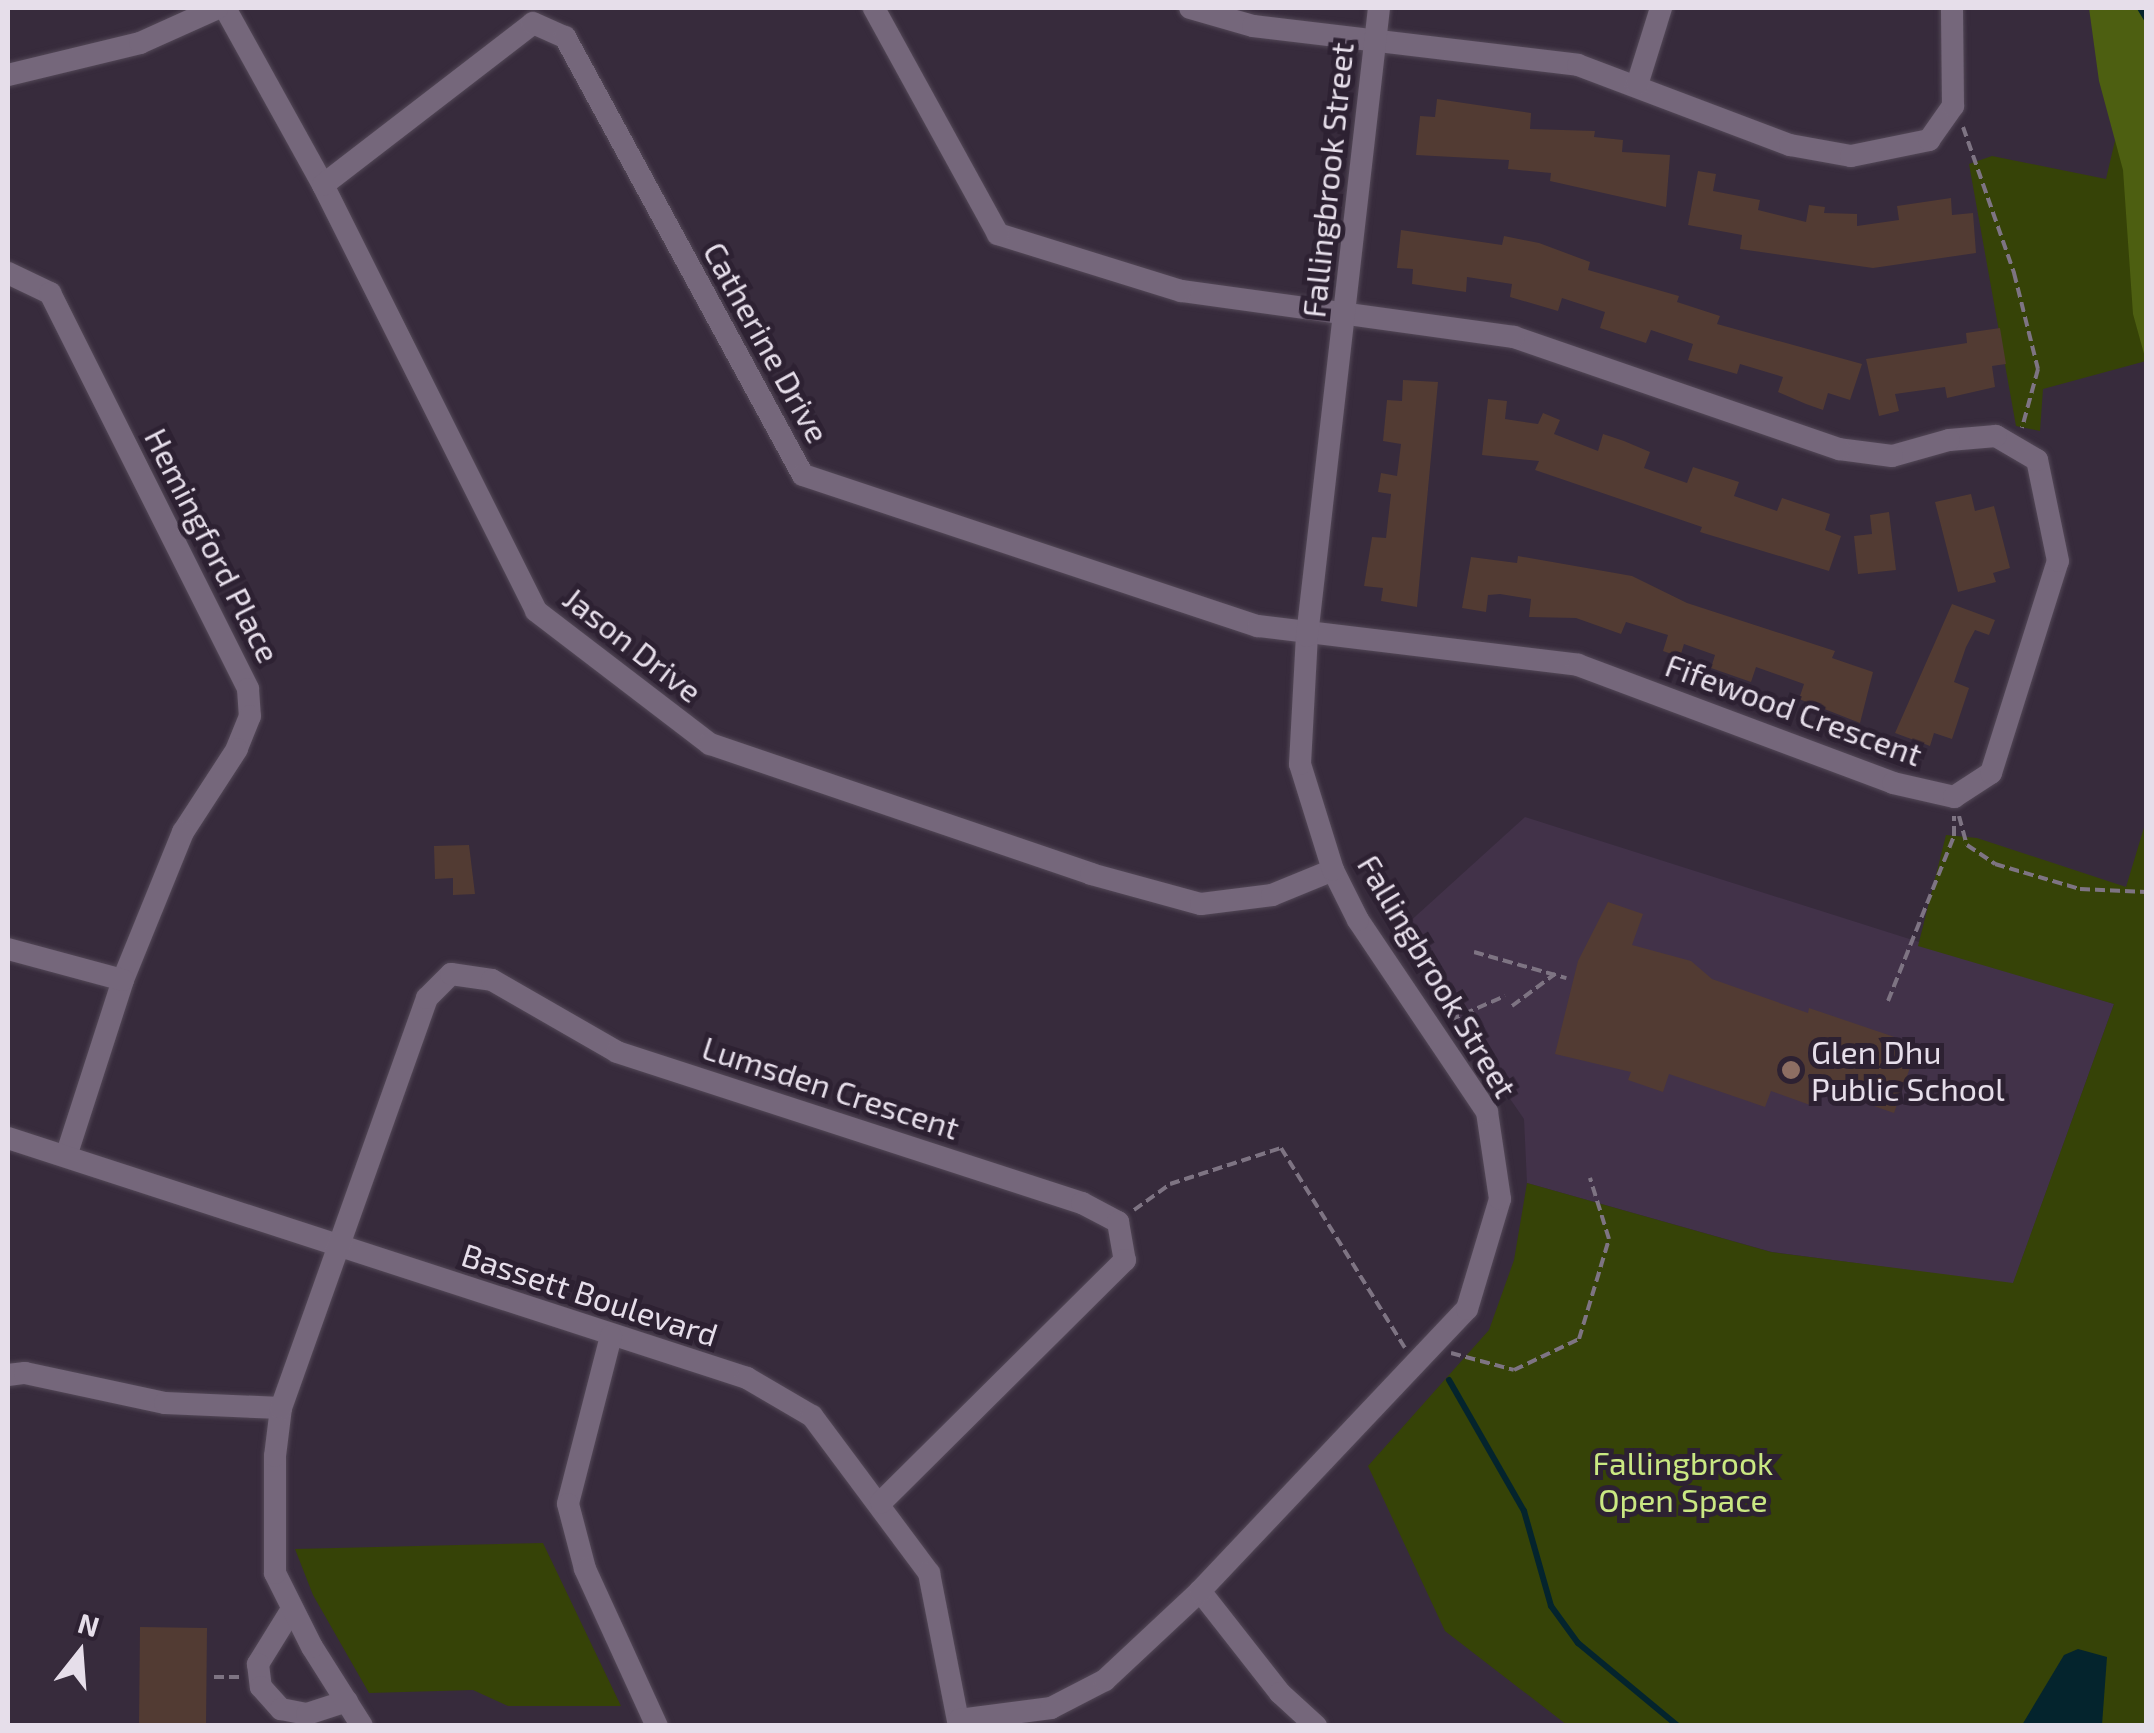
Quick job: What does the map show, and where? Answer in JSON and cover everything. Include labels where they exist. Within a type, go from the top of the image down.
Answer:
[{"type":"street","points":[[8,75],[140,43],[221,8]]},
{"type":"street","name":"Jason Drive","points":[[221,8],[323,185],[536,611],[710,744],[1091,874],[1201,904],[1272,895],[1333,870]]},
{"type":"street","points":[[874,8],[998,234],[1181,291],[1514,337],[1838,449],[1892,456],[1949,440],[1996,436],[2016,448]]},
{"type":"street","points":[[1190,8],[1253,26],[1578,65],[1790,146],[1851,156],[1928,140],[1953,99],[1952,8]]},
{"type":"street","name":"Fallingbrook Street","points":[[959,1722],[1051,1708],[1106,1680],[1200,1592],[1467,1309],[1500,1200],[1488,1112],[1358,920],[1333,870],[1300,764],[1307,636],[1379,8]]},
{"type":"street","points":[[1637,85],[1661,8]]},
{"type":"street","name":"Catherine Drive","points":[[323,185],[533,24],[565,37],[803,475],[1258,626],[1307,636]]},
{"type":"street","name":"Hemingford Place","points":[[8,273],[50,293],[248,689],[250,716],[237,749],[183,832],[123,980],[67,1153]]},
{"type":"street","name":"Fifewood Crescent","points":[[1307,636],[1578,664],[1894,783],[1954,796],[1991,773],[2058,561],[2037,460],[2016,448]]},
{"type":"street","points":[[8,949],[123,980]]},
{"type":"street","name":"Lumsden Crescent","points":[[338,1245],[427,998],[451,974],[492,980],[618,1052],[1082,1203],[1118,1222]]},
{"type":"street","name":"Bassett Boulevard","points":[[8,1138],[67,1153],[747,1378],[812,1416],[882,1502],[930,1573],[959,1722]]},
{"type":"street","points":[[882,1502],[1125,1260],[1118,1222]]},
{"type":"street","points":[[338,1245],[281,1408],[274,1573],[362,1726]]},
{"type":"street","points":[[611,1336],[568,1504],[585,1569],[657,1726]]},
{"type":"street","points":[[8,1375],[25,1373],[165,1403],[281,1408]]},
{"type":"street","points":[[1200,1592],[1280,1693],[1316,1726]]},
{"type":"street","points":[[292,1609],[258,1664],[261,1687],[281,1709],[307,1714],[347,1702]]},
{"type":"path","points":[[1953,99],[2014,272],[2038,369],[2016,448]]},
{"type":"path","points":[[1954,796],[1967,846],[1995,864],[2080,889],[2146,892]]},
{"type":"path","points":[[1888,1001],[1954,836],[1954,796]]},
{"type":"path","points":[[1474,952],[1566,978]]},
{"type":"path","points":[[1512,1006],[1555,974]]},
{"type":"path","points":[[1431,1028],[1505,996]]},
{"type":"path","points":[[1118,1222],[1170,1184],[1280,1148],[1423,1356],[1514,1370],[1580,1338],[1608,1239],[1590,1178]]},
{"type":"shaded area","name":"Glen Dhu Public School","points":[[1525,817],[2114,1004],[2013,1284],[1772,1252],[1527,1183],[1524,1119],[1396,934]]},
{"type":"green space","points":[[2089,8],[2146,8],[2146,361],[2133,314],[2123,170],[2099,81]]},
{"type":"green space","points":[[2146,8],[2146,361],[2043,389],[2040,431],[2016,426],[1969,164],[1992,156],[2106,179]]},
{"type":"green space","name":"Fallingbrook Open Space","points":[[2146,821],[2146,1725],[1567,1725],[1445,1631],[1368,1466],[1489,1330],[1514,1260],[1527,1183],[1771,1252],[2013,1283],[2114,1004],[1918,946],[1946,835],[1977,838],[2126,887]]},
{"type":"green space","points":[[543,1543],[621,1706],[508,1706],[473,1690],[369,1693],[313,1595],[295,1549]]},
{"type":"water","points":[[2078,1649],[2107,1657],[2102,1725],[2022,1725],[2064,1655]]},
{"type":"building","points":[[1437,99],[1531,113],[1530,129],[1595,131],[1594,137],[1623,140],[1622,152],[1670,155],[1666,207],[1550,181],[1551,173],[1508,169],[1509,160],[1416,155],[1420,116],[1435,117]]},
{"type":"building","points":[[1698,171],[1716,174],[1713,191],[1760,200],[1758,210],[1806,222],[1809,205],[1825,207],[1824,213],[1857,214],[1857,226],[1899,220],[1897,206],[1951,198],[1952,215],[1973,213],[1976,253],[1873,268],[1740,249],[1742,235],[1688,225]]},
{"type":"building","points":[[1401,230],[1502,245],[1504,236],[1539,243],[1590,262],[1588,270],[1679,296],[1677,302],[1720,316],[1717,324],[1862,364],[1850,400],[1828,393],[1823,410],[1778,392],[1783,377],[1740,364],[1737,374],[1688,360],[1693,344],[1651,330],[1646,343],[1600,328],[1605,312],[1562,298],[1558,311],[1510,297],[1512,284],[1467,277],[1466,292],[1412,284],[1413,269],[1397,268]]},
{"type":"building","points":[[2000,328],[2006,364],[1992,366],[1995,387],[1947,398],[1945,387],[1895,394],[1899,411],[1879,416],[1866,359],[1967,343],[1966,333]]},
{"type":"building","points":[[1403,380],[1438,382],[1417,607],[1381,601],[1383,588],[1364,586],[1372,537],[1386,538],[1391,494],[1378,492],[1381,473],[1397,476],[1401,444],[1383,441],[1387,400],[1402,401]]},
{"type":"building","points":[[1488,399],[1507,401],[1505,419],[1538,424],[1543,413],[1560,420],[1554,434],[1598,451],[1603,434],[1624,441],[1650,452],[1644,468],[1687,483],[1693,467],[1739,482],[1734,496],[1777,511],[1782,498],[1830,514],[1825,530],[1841,536],[1829,571],[1700,532],[1702,527],[1535,470],[1539,461],[1482,455]]},
{"type":"building","points":[[1971,494],[1975,511],[1994,506],[2010,568],[1993,573],[1996,582],[1958,592],[1935,502]]},
{"type":"building","points":[[1889,512],[1896,570],[1858,574],[1854,536],[1872,534],[1870,515]]},
{"type":"building","points":[[1518,556],[1632,576],[1687,603],[1835,651],[1832,658],[1873,672],[1860,723],[1799,699],[1804,684],[1756,667],[1751,682],[1711,668],[1715,655],[1684,644],[1680,657],[1663,651],[1668,635],[1626,622],[1621,634],[1576,618],[1529,617],[1531,599],[1500,594],[1488,595],[1486,612],[1462,608],[1471,557],[1517,563]]},
{"type":"building","points":[[1952,604],[1995,620],[1989,635],[1975,630],[1966,647],[1954,682],[1969,688],[1952,739],[1934,733],[1930,746],[1895,733]]},
{"type":"building","points":[[469,845],[475,894],[453,895],[453,878],[435,879],[434,846]]},
{"type":"building","points":[[1608,902],[1643,914],[1632,945],[1691,961],[1712,979],[1808,1013],[1809,1008],[1918,1045],[1894,1113],[1817,1086],[1810,1105],[1771,1091],[1765,1107],[1669,1074],[1663,1092],[1628,1080],[1631,1072],[1555,1054],[1578,961]]},
{"type":"building","points":[[140,1627],[207,1628],[206,1726],[139,1726]]},
{"type":"waterway","points":[[2140,8],[2146,18]]},
{"type":"waterway","points":[[1449,1380],[1524,1511],[1551,1606],[1578,1643],[1678,1726]]},
{"type":"place","name":"Glen Dhu Public School","points":[[1791,1070]]}]
